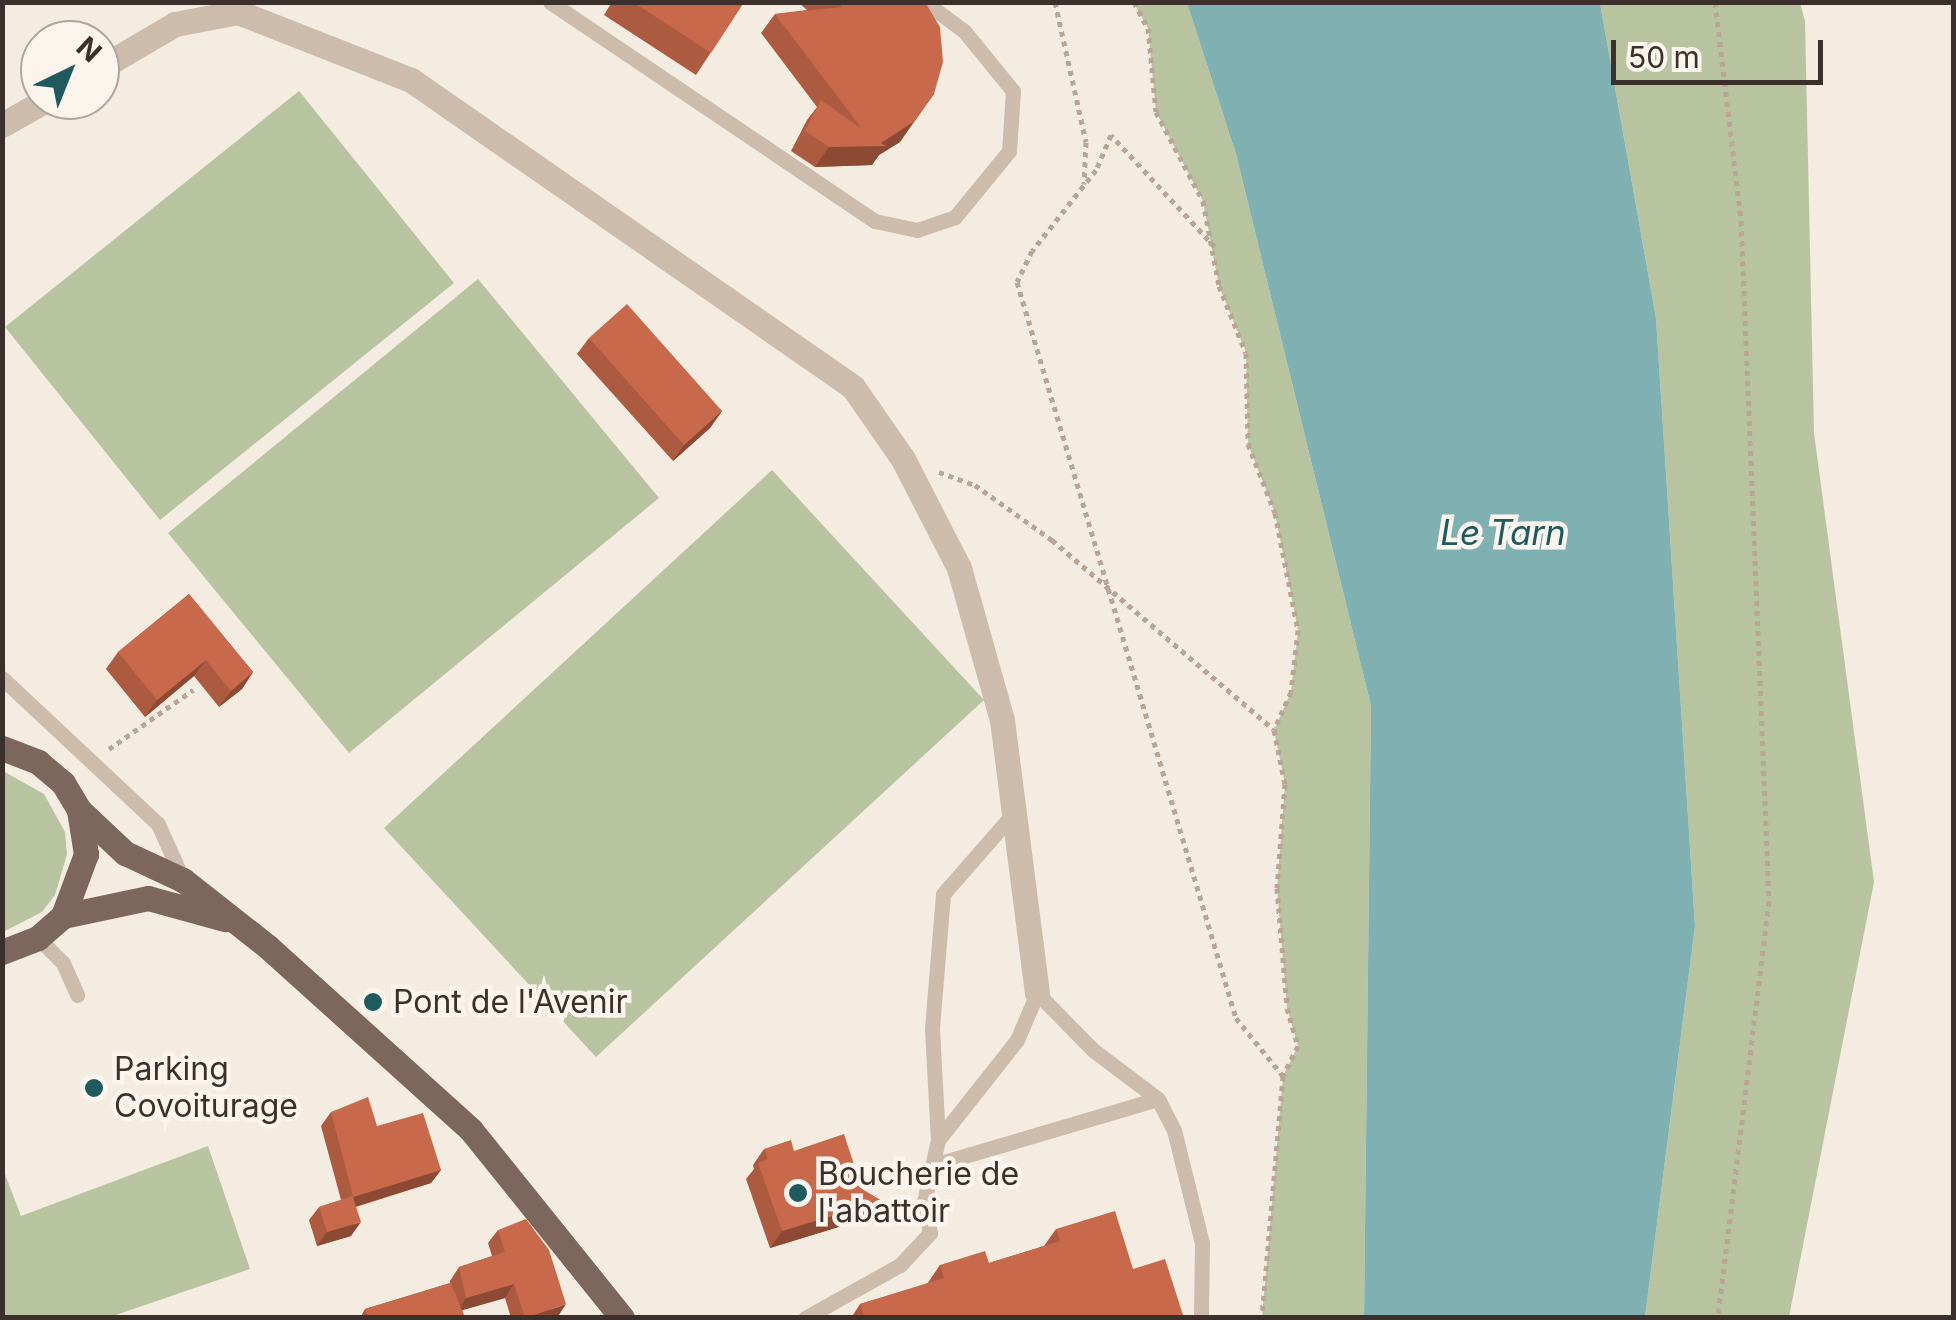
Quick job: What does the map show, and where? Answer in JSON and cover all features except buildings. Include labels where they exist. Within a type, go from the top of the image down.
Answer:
[{"type":"main road","points":[[2,748],[38,762],[79,810],[125,853],[183,880],[471,1130],[622,1318]]},
{"type":"main road","points":[[2,952],[38,938],[63,916],[85,865],[79,810]]},
{"type":"main road","points":[[63,916],[148,898],[234,922]]},
{"type":"street","points":[[120,56],[175,24],[240,7],[411,80],[853,387],[903,458],[959,568],[1002,720],[1037,993]]},
{"type":"lane","points":[[550,2],[875,221],[916,230],[954,217],[1008,151],[1013,90],[964,31],[925,2]]},
{"type":"lane","points":[[2,678],[158,824],[183,880]]},
{"type":"lane","points":[[805,1318],[900,1265],[930,1234],[924,1202],[937,1164],[932,1028],[944,894],[1014,813]]},
{"type":"lane","points":[[38,938],[62,963],[77,995]]},
{"type":"lane","points":[[938,1140],[1017,1040],[1037,993],[1093,1050],[1158,1098],[1174,1130],[1202,1243],[1201,1318]]},
{"type":"lane","points":[[937,1164],[1158,1098]]},
{"type":"path","points":[[1054,2],[1084,127],[1084,187]]},
{"type":"path","points":[[1134,2],[1148,28],[1156,112],[1204,201],[1219,286],[1246,352],[1248,444],[1276,513],[1298,630],[1290,692],[1274,730],[1284,784],[1277,888],[1287,1008],[1298,1046],[1284,1076],[1262,1318]]},
{"type":"path","points":[[1715,2],[1741,220],[1769,901],[1718,1318]]},
{"type":"path","points":[[1214,247],[1110,136],[1084,187],[1032,251],[1017,282],[1236,1018],[1284,1076]]},
{"type":"path","points":[[903,458],[974,484],[1108,585],[1274,730]]},
{"type":"path","points":[[81,750],[110,748],[193,690]]},
{"type":"green space","points":[[1134,3],[1187,3],[1236,154],[1371,706],[1364,1317],[1262,1317],[1283,1076],[1298,1046],[1287,1008],[1277,888],[1285,784],[1274,730],[1291,692],[1298,630],[1275,513],[1248,444],[1246,352],[1219,286],[1203,201],[1156,112],[1148,28]]},
{"type":"green space","points":[[1600,3],[1800,3],[1805,21],[1814,433],[1874,882],[1789,1317],[1645,1317],[1695,926],[1656,318]]},
{"type":"green space","points":[[299,91],[454,283],[160,520],[5,327]]},
{"type":"green space","points":[[478,279],[659,498],[349,753],[168,533]]},
{"type":"green space","points":[[772,470],[984,700],[596,1057],[384,828]]},
{"type":"green space","points":[[3,771],[44,794],[65,832],[67,854],[55,895],[42,912],[3,932]]},
{"type":"green space","points":[[208,1146],[250,1269],[110,1317],[3,1317],[3,1169],[21,1216]]},
{"type":"water","name":"Le Tarn","points":[[1187,3],[1600,3],[1656,318],[1695,926],[1645,1317],[1364,1317],[1371,706],[1236,154]]},
{"type":"place","name":"Pont de l'Avenir","points":[[373,1002]]},
{"type":"place","name":"Parking Covoiturage","points":[[94,1088]]},
{"type":"place","name":"Boucherie de l'abattoir","points":[[798,1193]]}]
